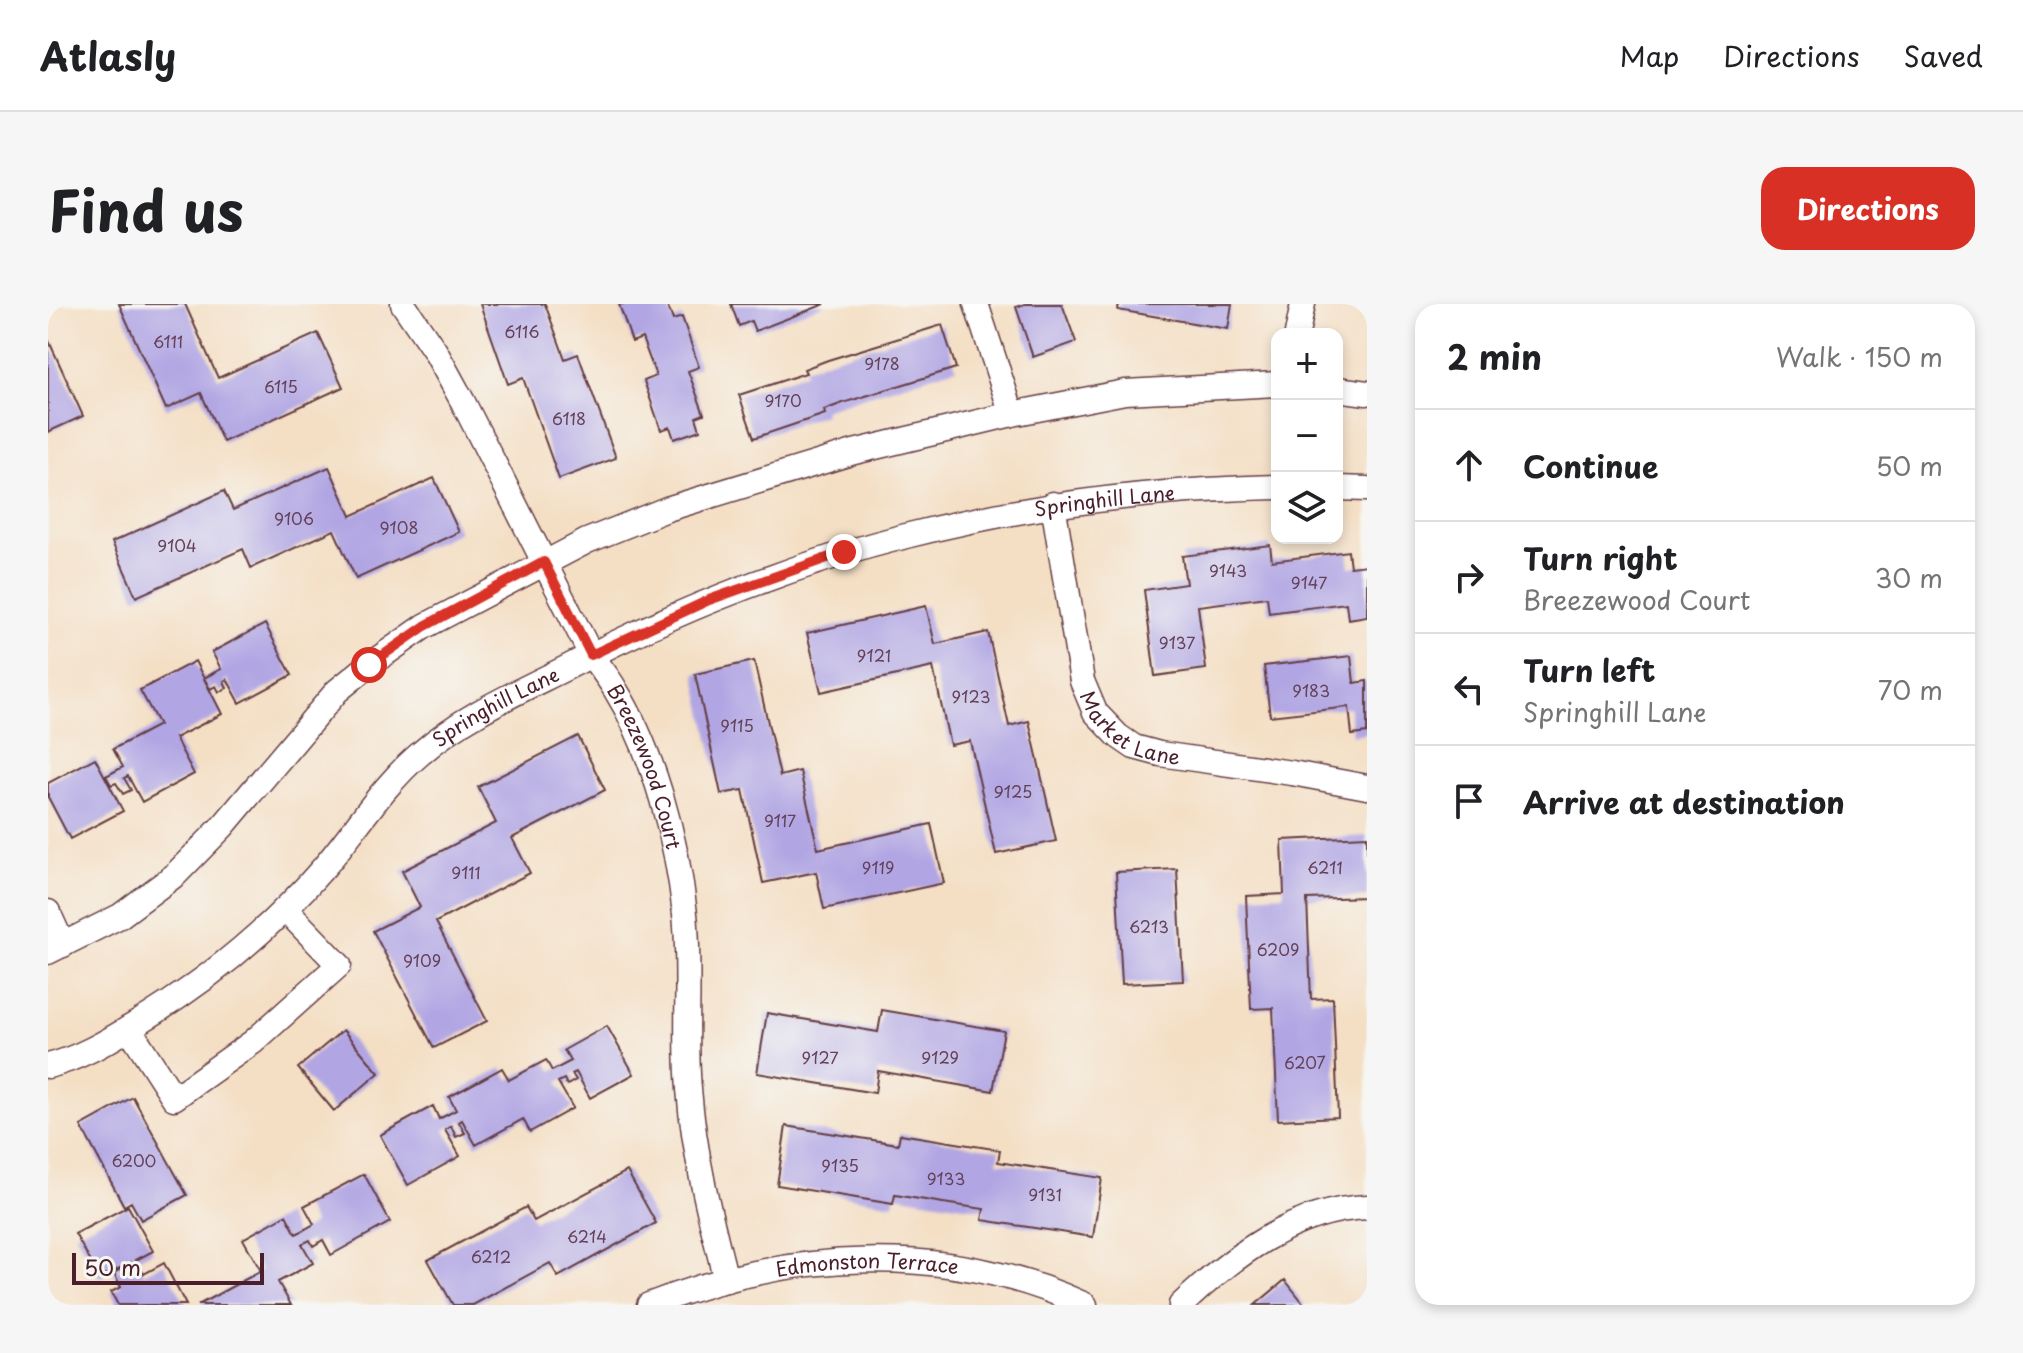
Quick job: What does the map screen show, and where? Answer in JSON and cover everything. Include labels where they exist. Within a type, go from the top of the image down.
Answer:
[{"type":"street","name":"Breezewood Court","points":[[403,304],[435,351],[591,655],[615,689],[658,787],[678,868],[685,915],[686,1049],[693,1128],[708,1209],[726,1280]]},
{"type":"street","points":[[976,304],[1012,414]]},
{"type":"street","points":[[1298,328],[1303,304]]},
{"type":"street","points":[[48,912],[56,949],[120,916],[175,875],[223,826],[337,691],[369,665],[425,626],[544,562],[613,530],[667,509],[854,452],[1012,414],[1125,392],[1271,384]]},
{"type":"street","points":[[1343,390],[1367,393]]},
{"type":"street","name":"Springhill Lane","points":[[48,1066],[81,1054],[129,1028],[218,969],[285,909],[324,867],[382,792],[430,745],[476,714],[591,655],[709,600],[795,568],[945,526],[1053,504],[1169,492],[1271,487]]},
{"type":"street","points":[[1343,488],[1367,489]]},
{"type":"street","name":"Market Lane","points":[[1053,504],[1082,681],[1089,701],[1102,722],[1134,747],[1160,754],[1367,787]]},
{"type":"street","points":[[129,1028],[174,1098],[253,1042],[339,965],[285,909]]},
{"type":"street","points":[[1181,1305],[1224,1267],[1276,1232],[1335,1210],[1367,1207]]},
{"type":"street","name":"Edmonston Terrace","points":[[649,1305],[726,1280],[813,1263],[907,1260],[982,1271],[1031,1284],[1085,1305]]},
{"type":"building","points":[[119,304],[185,304],[218,378],[318,333],[343,387],[223,442],[201,393],[166,409]]},
{"type":"building","points":[[480,304],[545,304],[565,359],[578,354],[616,458],[559,479],[523,378],[508,384]]},
{"type":"building","points":[[619,304],[667,304],[673,320],[682,317],[699,367],[688,371],[704,414],[696,417],[700,430],[674,439],[670,427],[661,430],[644,381],[656,376],[642,338],[632,342]]},
{"type":"building","points":[[731,304],[825,304],[755,331],[751,321],[739,326]]},
{"type":"building","points":[[1025,304],[1062,304],[1076,342],[1033,357],[1016,307]]},
{"type":"building","points":[[1119,304],[1232,304],[1228,329],[1118,310]]},
{"type":"building","points":[[942,325],[956,368],[843,403],[824,410],[825,414],[754,438],[739,395],[806,373],[804,369],[828,360]]},
{"type":"building","points":[[48,339],[83,416],[48,432]]},
{"type":"building","points":[[329,467],[351,516],[434,478],[459,532],[356,579],[334,530],[251,568],[243,549],[136,597],[112,542],[224,491],[233,510]]},
{"type":"building","points":[[1270,545],[1272,561],[1348,551],[1350,567],[1367,565],[1367,616],[1348,619],[1346,603],[1269,613],[1267,597],[1198,606],[1206,669],[1155,676],[1144,590],[1186,584],[1182,556]]},
{"type":"building","points":[[926,606],[935,644],[988,632],[1009,726],[1029,721],[1056,841],[996,854],[970,741],[950,745],[933,667],[821,692],[807,633]]},
{"type":"building","points":[[265,624],[292,675],[240,703],[227,679],[224,681],[227,688],[219,692],[216,686],[210,689],[204,678],[221,669],[212,652]]},
{"type":"building","points":[[1351,656],[1354,683],[1367,681],[1367,733],[1352,735],[1349,707],[1270,716],[1264,666]]},
{"type":"building","points":[[195,661],[222,714],[175,738],[194,774],[142,802],[128,776],[124,778],[131,790],[123,794],[116,783],[111,785],[106,776],[123,767],[113,749],[159,725],[140,690]]},
{"type":"building","points":[[754,661],[780,776],[800,771],[818,849],[931,824],[944,883],[824,909],[816,872],[763,883],[743,790],[721,794],[695,674]]},
{"type":"building","points":[[578,736],[605,790],[512,838],[530,873],[436,922],[487,1021],[434,1048],[373,931],[420,907],[402,871],[496,823],[478,787]]},
{"type":"building","points":[[95,758],[123,811],[70,839],[48,797],[48,783]]},
{"type":"building","points":[[1367,836],[1367,897],[1307,899],[1311,999],[1333,998],[1338,1117],[1278,1120],[1273,1008],[1251,1009],[1246,896],[1284,894],[1282,840]]},
{"type":"building","points":[[1177,869],[1183,981],[1122,984],[1116,872]]},
{"type":"building","points":[[882,1010],[1004,1031],[993,1091],[878,1071],[875,1093],[757,1073],[767,1013],[878,1032]]},
{"type":"building","points":[[607,1026],[634,1074],[590,1098],[576,1072],[572,1074],[576,1080],[567,1085],[564,1079],[558,1082],[573,1108],[530,1132],[523,1119],[476,1145],[462,1120],[459,1122],[465,1133],[456,1137],[451,1126],[445,1130],[460,1156],[408,1185],[380,1135],[433,1106],[439,1119],[456,1110],[449,1097],[502,1068],[509,1080],[546,1060],[552,1071],[571,1061],[564,1050]]},
{"type":"building","points":[[343,1030],[379,1073],[334,1111],[298,1068]]},
{"type":"building","points":[[133,1097],[187,1195],[141,1220],[131,1202],[124,1206],[81,1126]]},
{"type":"building","points":[[786,1126],[898,1144],[900,1134],[1000,1150],[998,1162],[1102,1178],[1093,1237],[982,1220],[984,1209],[895,1195],[893,1204],[777,1185]]},
{"type":"building","points":[[627,1171],[656,1223],[558,1277],[550,1263],[473,1305],[453,1305],[428,1260],[526,1207],[534,1221]]},
{"type":"building","points":[[364,1174],[390,1222],[331,1255],[323,1240],[313,1246],[310,1240],[302,1244],[313,1263],[278,1282],[291,1305],[198,1305],[261,1271],[243,1239],[286,1215],[296,1234],[300,1232],[314,1224],[304,1206]]},
{"type":"building","points":[[128,1206],[153,1251],[136,1260],[144,1274],[164,1263],[186,1305],[118,1305],[111,1292],[121,1287],[114,1273],[132,1262],[100,1278],[75,1234]]},
{"type":"building","points":[[1285,1280],[1305,1305],[1255,1305]]},
{"type":"route","points":[[369,665],[425,626],[544,562],[591,655],[709,600],[844,552]]}]
